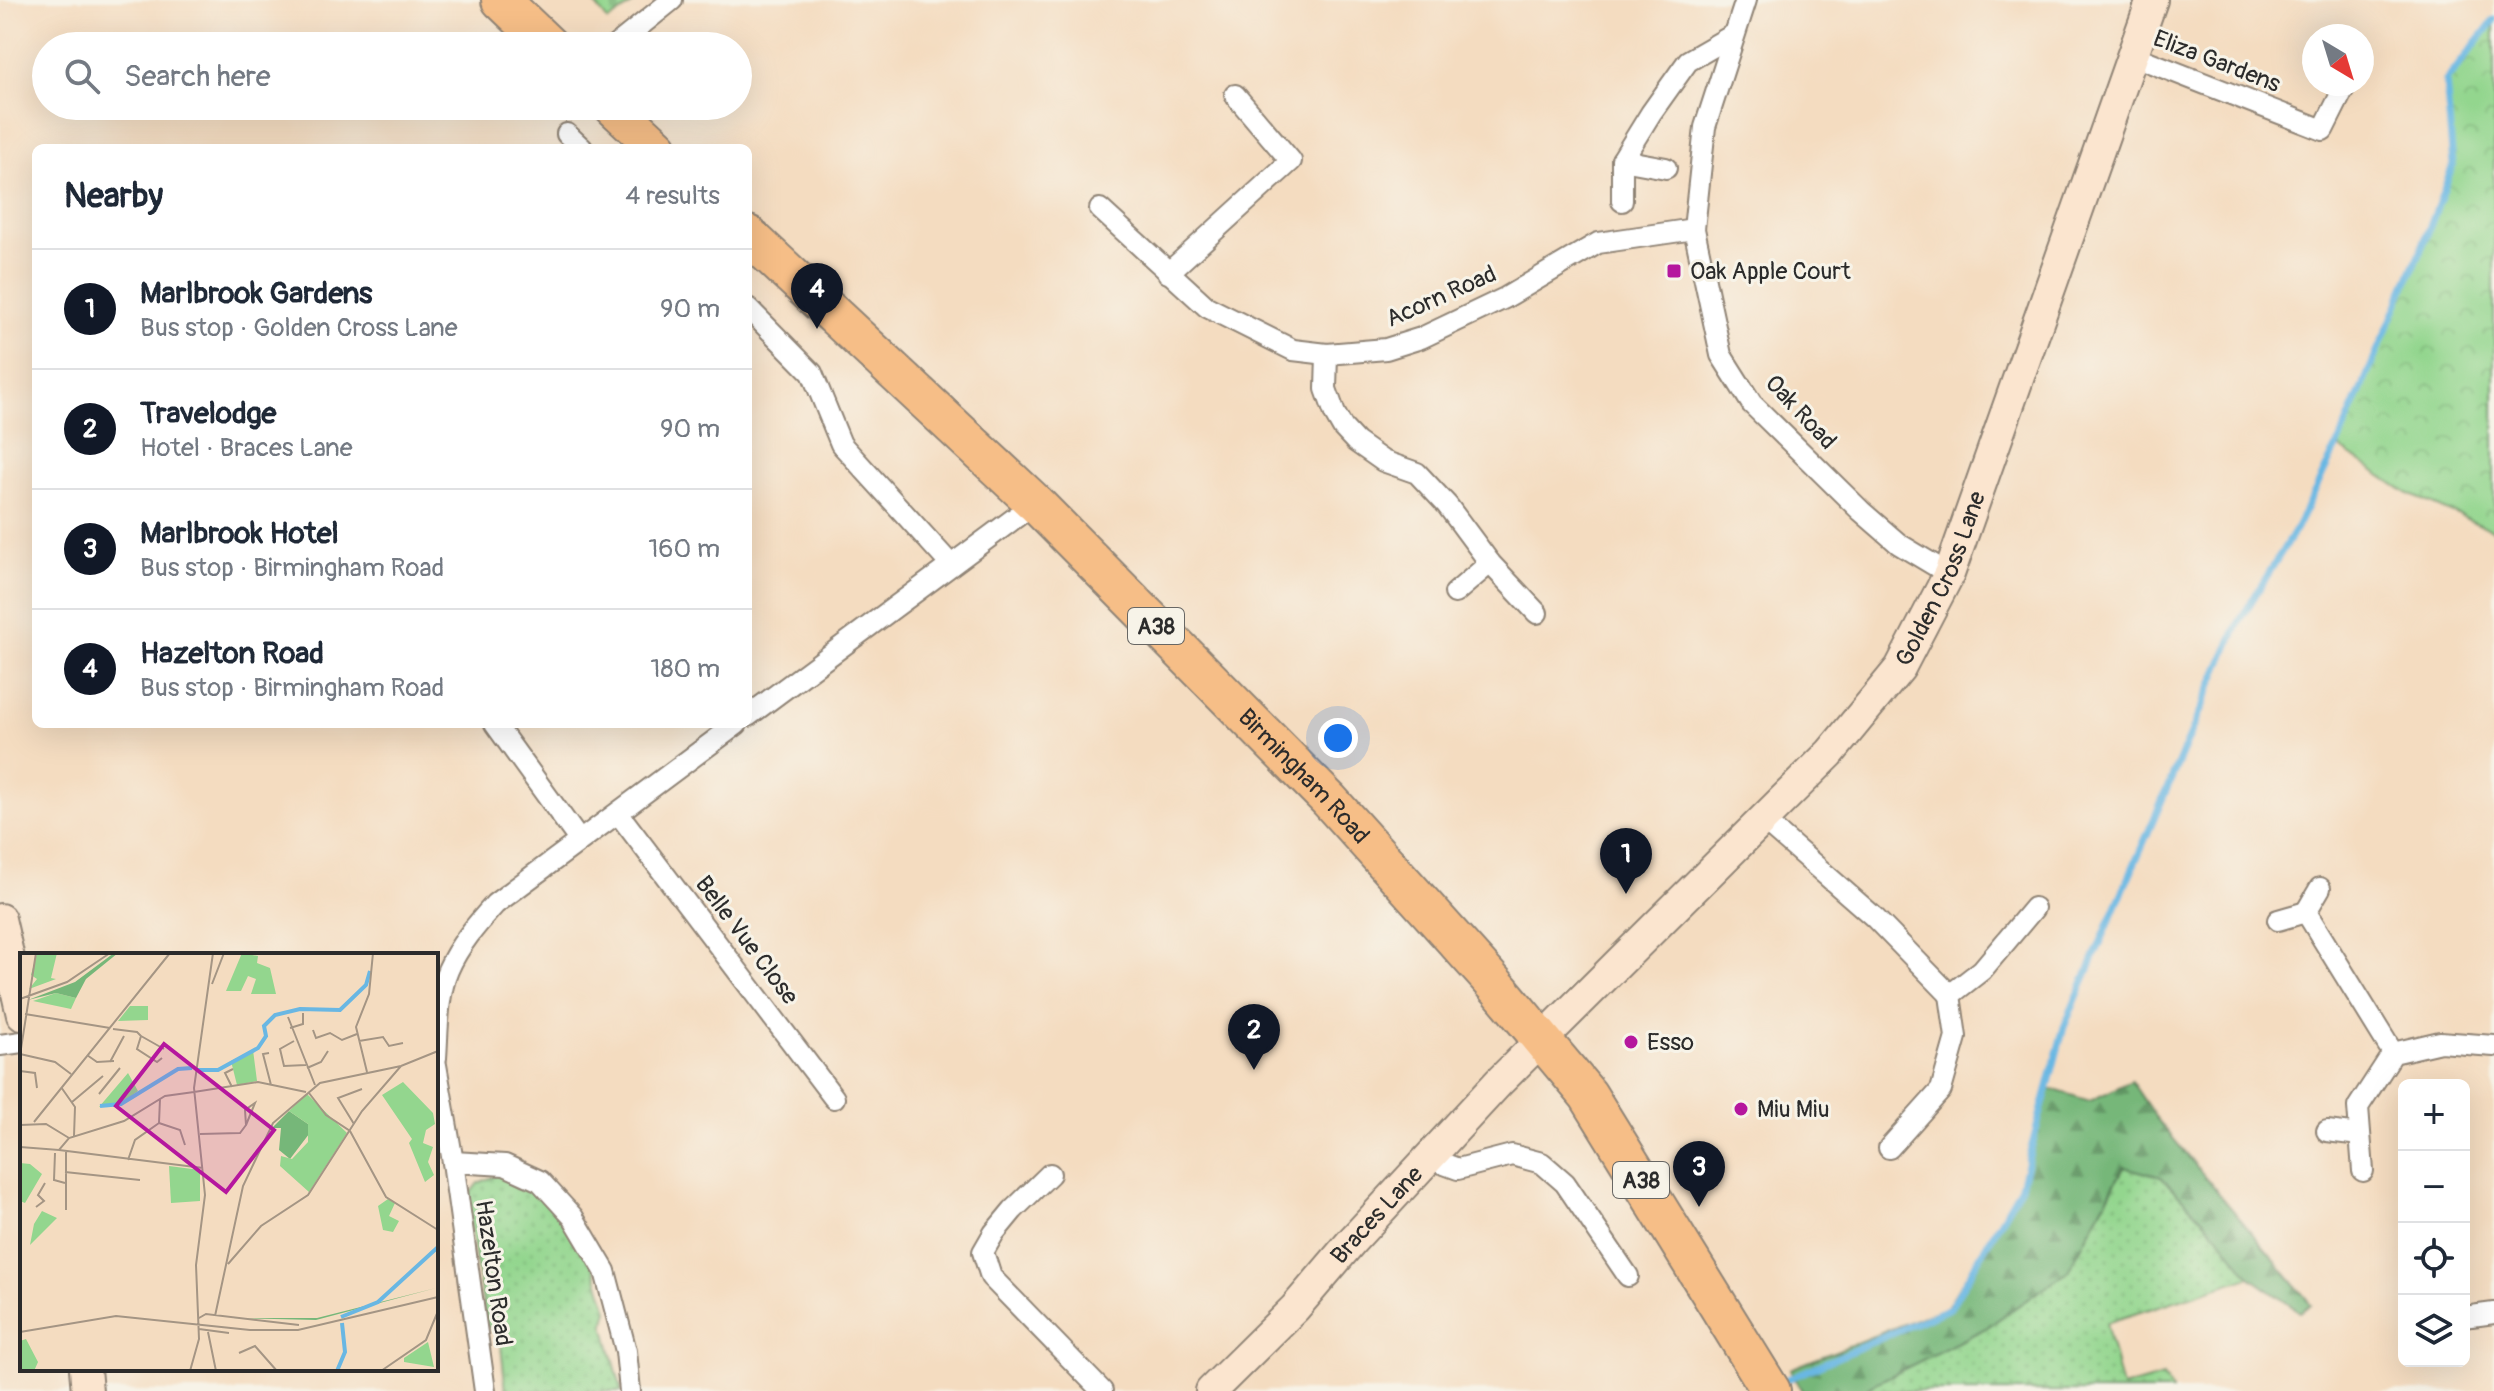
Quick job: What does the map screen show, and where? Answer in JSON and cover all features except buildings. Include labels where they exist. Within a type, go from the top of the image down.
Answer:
[{"type":"highway","points":[[501,0],[534,32]]},
{"type":"highway","points":[[628,120],[654,144]]},
{"type":"highway","name":"Birmingham Road","points":[[752,239],[1035,503],[1329,800],[1542,1039],[1588,1095],[1764,1378]]},
{"type":"main road","name":"Golden Cross Lane","points":[[1542,1039],[1830,753],[1900,668],[1949,574],[2152,0]]},
{"type":"main road","points":[[0,919],[20,1006]]},
{"type":"main road","name":"Braces Lane","points":[[1211,1391],[1295,1308],[1428,1158],[1542,1039]]},
{"type":"main road","points":[[85,1371],[87,1391]]},
{"type":"street","points":[[632,32],[672,0]]},
{"type":"street","name":"Oak Road","points":[[1746,0],[1705,127],[1694,229],[1721,355],[1752,404],[1870,519],[1899,544],[1949,574]]},
{"type":"street","points":[[1622,201],[1622,160],[1651,113],[1688,61],[1733,35]]},
{"type":"street","name":"Eliza Gardens","points":[[2134,56],[2323,130],[2340,96]]},
{"type":"street","points":[[1168,273],[1291,161],[1235,95]]},
{"type":"street","points":[[1622,160],[1666,168]]},
{"type":"street","name":"Acorn Road","points":[[1100,209],[1207,307],[1272,342],[1293,350],[1327,354],[1386,349],[1421,338],[1505,298],[1598,243],[1694,229]]},
{"type":"street","points":[[752,312],[812,373],[841,444],[951,565]]},
{"type":"street","points":[[1327,354],[1326,389],[1343,428],[1356,442],[1383,461],[1417,473],[1447,505],[1490,563],[1537,613]]},
{"type":"street","points":[[752,713],[1035,503]]},
{"type":"street","points":[[1455,593],[1490,563]]},
{"type":"street","points":[[498,728],[579,840]]},
{"type":"street","points":[[438,1027],[447,972],[467,935],[495,904],[732,728]]},
{"type":"street","name":"Belle Vue Close","points":[[618,813],[834,1098]]},
{"type":"street","points":[[1762,819],[1874,917],[1950,995],[1956,1037],[1941,1090],[1889,1148]]},
{"type":"street","points":[[2278,920],[2306,912],[2320,888]]},
{"type":"street","points":[[1950,995],[1982,970],[2034,908]]},
{"type":"street","points":[[2306,912],[2393,1053]]},
{"type":"street","points":[[0,1045],[20,1042]]},
{"type":"street","points":[[2363,1171],[2358,1107],[2393,1053],[2440,1042],[2494,1046]]},
{"type":"street","name":"Hazelton Road","points":[[438,1076],[485,1391]]},
{"type":"street","points":[[2327,1131],[2360,1135]]},
{"type":"street","points":[[1428,1158],[1458,1169],[1512,1155],[1542,1163],[1565,1183],[1628,1276]]},
{"type":"street","name":"Hazelton Road","points":[[453,1162],[505,1165],[540,1181],[573,1217],[605,1271],[626,1351],[630,1391]]},
{"type":"street","points":[[1050,1174],[994,1233],[983,1252],[985,1266],[991,1277],[1102,1391]]},
{"type":"street","points":[[2470,1316],[2494,1313]]},
{"type":"green space","points":[[592,0],[639,0],[608,21]]},
{"type":"green space","points":[[2494,20],[2494,531],[2407,493],[2337,446],[2425,240],[2453,165],[2446,81]]},
{"type":"green space","points":[[2131,1081],[2156,1118],[2311,1304],[2300,1312],[2250,1277],[2217,1234],[2161,1177],[2124,1167],[2068,1271],[1986,1328],[1868,1387],[1868,1391],[1802,1391],[1790,1369],[1947,1307],[2021,1186],[2048,1088],[2090,1101]]},
{"type":"green space","points":[[2126,1164],[2161,1177],[2218,1232],[2250,1277],[2106,1323],[2122,1388],[2163,1376],[2172,1391],[1868,1391],[1868,1387],[1986,1328],[2068,1271]]},
{"type":"green space","points":[[499,1174],[521,1182],[543,1196],[594,1267],[608,1310],[604,1325],[622,1391],[506,1391],[500,1337],[486,1325],[466,1199],[478,1183]]},
{"type":"waterway","points":[[1781,1382],[1950,1308],[2021,1186],[2064,1027],[2239,622],[2298,525],[2337,446],[2425,240],[2453,165],[2446,81],[2494,20]]},
{"type":"place","name":"Oak Apple Court","points":[[1674,271]]},
{"type":"place","name":"Hazelton Road","points":[[817,329]]},
{"type":"place","name":"Marlbrook Gardens","points":[[1626,894]]},
{"type":"place","name":"Esso","points":[[1631,1042]]},
{"type":"place","name":"Travelodge","points":[[1254,1070]]},
{"type":"place","name":"Miu Miu","points":[[1741,1109]]},
{"type":"place","name":"Marlbrook Hotel","points":[[1699,1207]]}]
